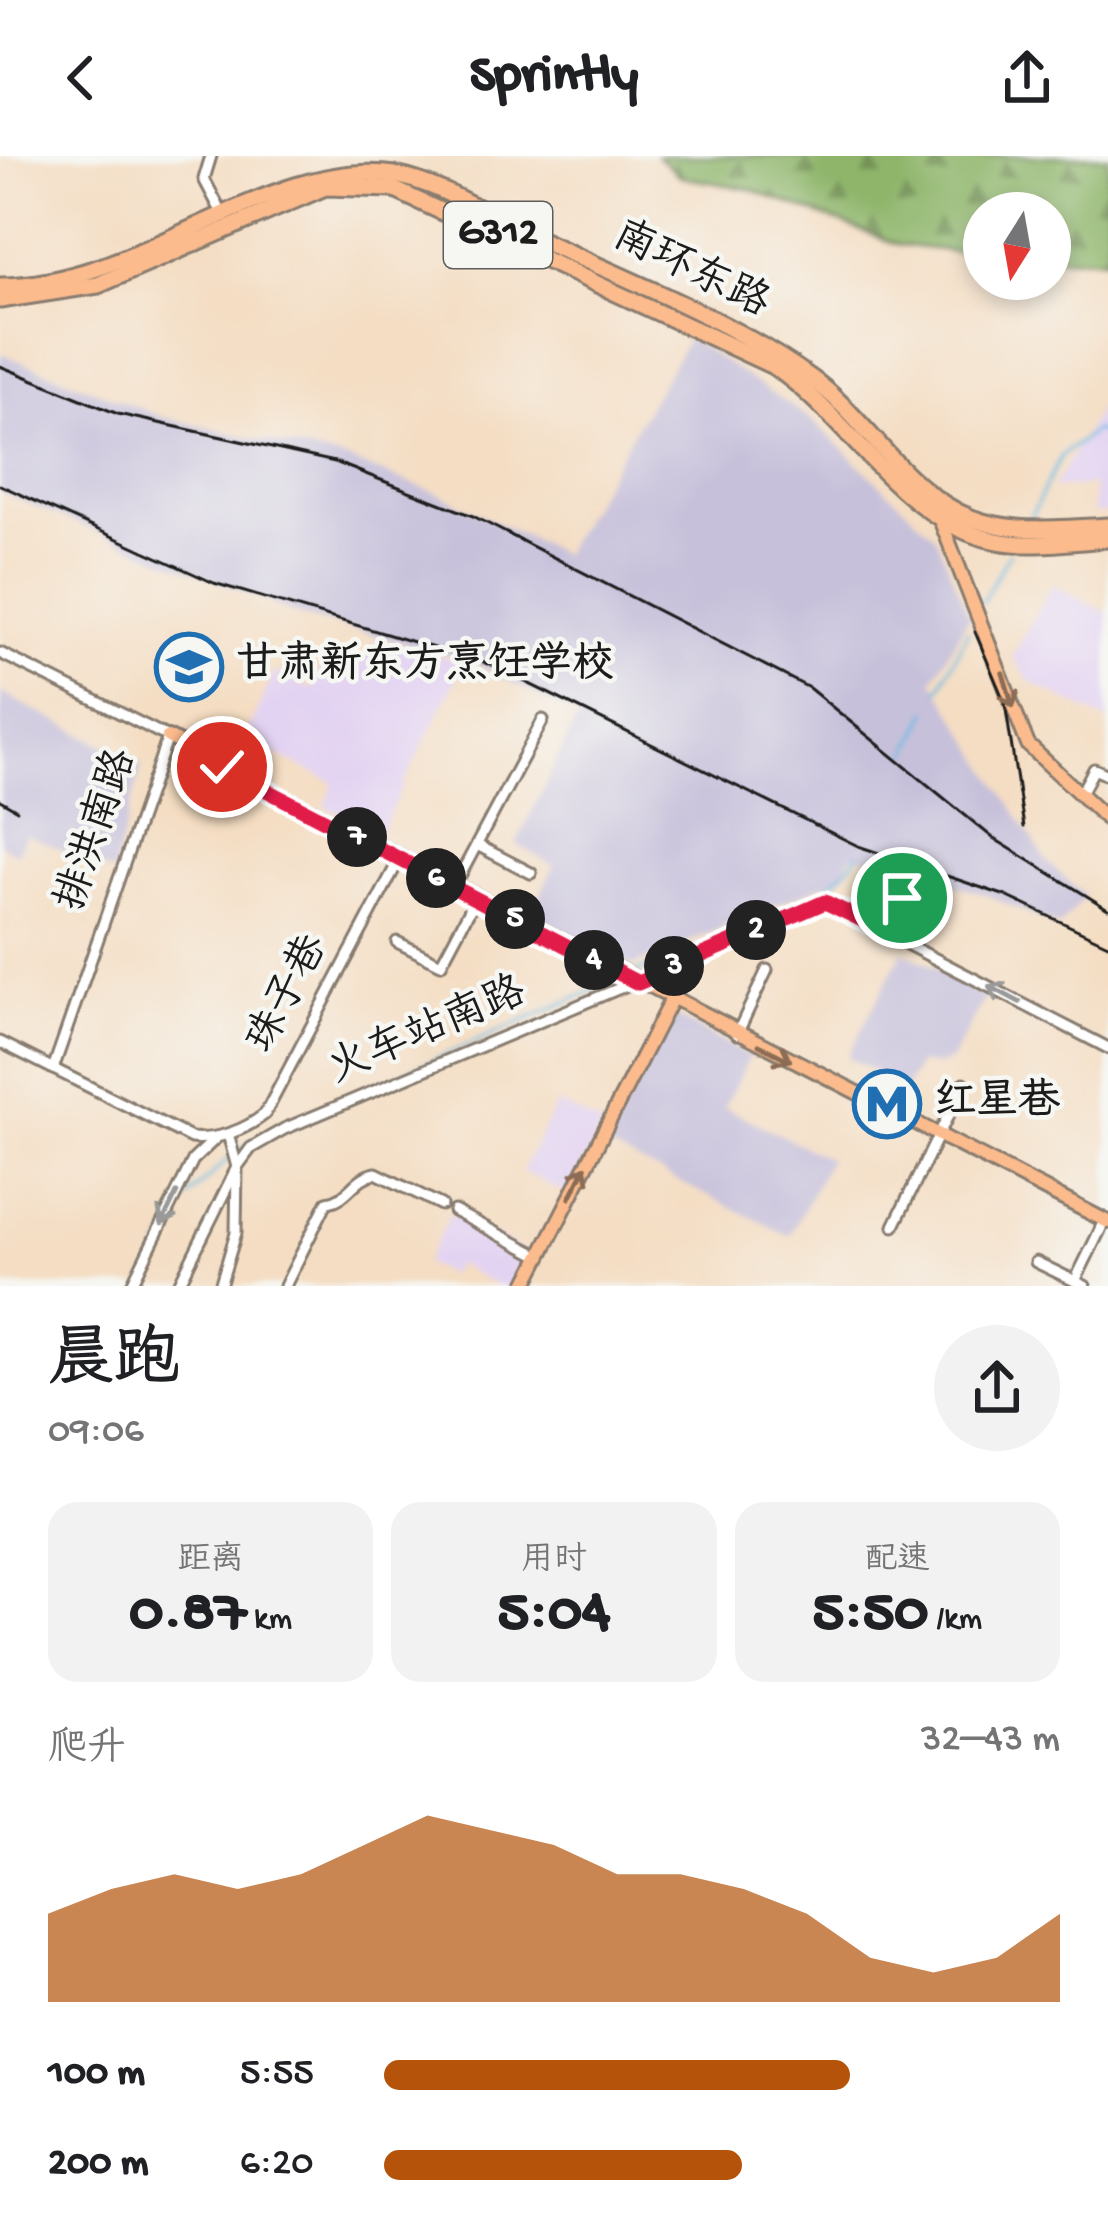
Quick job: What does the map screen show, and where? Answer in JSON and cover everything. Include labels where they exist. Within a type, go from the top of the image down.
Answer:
[{"type":"highway","name":"南环东路","points":[[0,286],[27,286],[94,272],[338,170],[422,183],[782,358],[846,407],[938,511],[1002,528],[1108,526]]},
{"type":"highway","name":"南环东路","points":[[0,300],[98,285],[325,187],[393,189],[773,366],[805,387],[938,511],[997,541],[1108,539]]},
{"type":"main road","points":[[938,511],[1028,745],[1108,820]]},
{"type":"main road","points":[[168,737],[1106,1221]]},
{"type":"main road","points":[[525,1286],[671,1000]]},
{"type":"street","points":[[211,156],[204,179],[223,215]]},
{"type":"street","name":"排洪南路","points":[[0,653],[168,737],[52,1069]]},
{"type":"street","points":[[454,887],[543,720]]},
{"type":"street","points":[[1080,795],[1089,772],[1094,769],[1108,775]]},
{"type":"street","points":[[477,845],[531,873]]},
{"type":"street","name":"珠子巷","points":[[216,1138],[266,1114],[400,858]]},
{"type":"street","points":[[397,942],[441,964],[476,898]]},
{"type":"street","points":[[885,931],[902,898]]},
{"type":"street","name":"火车站南路","points":[[236,1158],[284,1129],[819,903],[831,903],[1108,1048]]},
{"type":"street","points":[[737,1034],[767,970]]},
{"type":"street","points":[[0,1042],[191,1138],[216,1138]]},
{"type":"street","points":[[894,1226],[964,1084]]},
{"type":"street","points":[[220,1286],[236,1233],[236,1158],[228,1134]]},
{"type":"street","points":[[131,1286],[194,1160],[216,1138]]},
{"type":"street","points":[[178,1286],[236,1158]]},
{"type":"street","points":[[286,1286],[327,1202],[346,1195],[357,1179],[376,1173],[441,1205]]},
{"type":"street","points":[[454,1211],[540,1256]]},
{"type":"street","points":[[1036,1262],[1079,1284],[1106,1221]]},
{"type":"shaded area","points":[[688,338],[811,419],[936,537],[969,616],[933,680],[1047,862],[1085,896],[1059,927],[982,893],[852,854],[841,877],[633,966],[530,916],[554,866],[516,844],[578,717],[469,660],[304,617],[0,492],[0,353],[162,417],[347,460],[440,494],[562,554]]},
{"type":"shaded area","points":[[1108,394],[1108,513],[1093,513],[1093,485],[1053,488]]},
{"type":"shaded area","points":[[1052,584],[1108,613],[1108,721],[1029,681],[1012,657]]},
{"type":"shaded area","points":[[375,640],[464,662],[380,833],[325,806],[334,783],[244,739],[275,672],[312,689],[329,651],[359,664]]},
{"type":"shaded area","points":[[0,692],[142,765],[113,873],[26,834],[17,853],[0,844]]},
{"type":"shaded area","points":[[903,951],[987,994],[951,1060],[938,1066],[919,1063],[906,1088],[847,1057]]},
{"type":"shaded area","points":[[673,1016],[750,1056],[724,1107],[829,1159],[790,1236],[606,1146]]},
{"type":"shaded area","points":[[557,1103],[602,1126],[567,1194],[522,1171]]},
{"type":"shaded area","points":[[451,1213],[533,1256],[517,1286],[498,1286],[456,1264],[449,1275],[425,1263]]},
{"type":"green space","points":[[657,156],[1108,156],[1108,258],[1071,257],[1071,192],[963,192],[963,252],[900,245],[750,189],[681,177]]},
{"type":"waterway","points":[[1029,520],[1061,456],[1094,431],[1108,434]]},
{"type":"waterway","points":[[982,602],[1010,552]]},
{"type":"waterway","points":[[939,689],[968,631]]},
{"type":"waterway","points":[[908,754],[928,711]]},
{"type":"waterway","points":[[637,972],[791,910],[842,874],[858,853]]},
{"type":"waterway","points":[[367,1089],[622,978]]},
{"type":"waterway","points":[[237,1151],[265,1135]]},
{"type":"waterway","points":[[143,1286],[184,1201],[230,1157]]},
{"type":"railway","points":[[0,366],[118,414],[335,462],[473,516],[809,688],[993,838],[1108,909]]},
{"type":"railway","points":[[0,485],[214,583],[491,665],[858,846],[1006,896],[1108,944]]},
{"type":"railway","points":[[975,632],[1005,703],[1024,827]]},
{"type":"railway","points":[[0,800],[17,810]]},
{"type":"place","name":"甘肃新东方烹饪学校","points":[[189,667]]},
{"type":"place","name":"红星巷","points":[[887,1104]]},
{"type":"route","points":[[222,767],[638,983],[825,902],[885,931],[902,898]]}]
